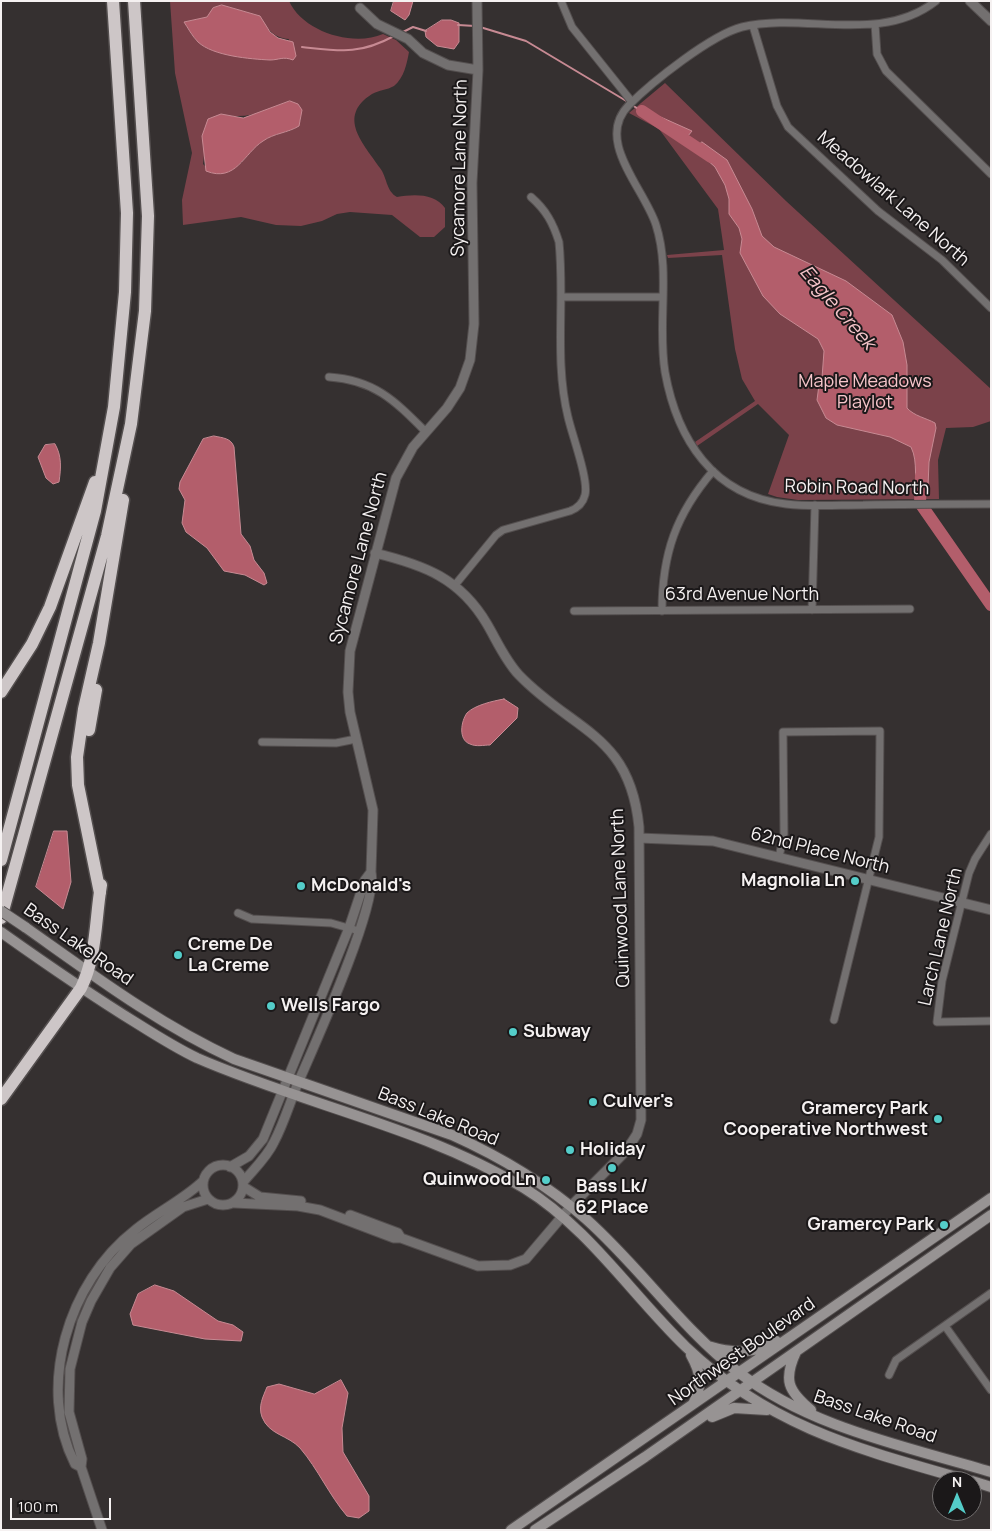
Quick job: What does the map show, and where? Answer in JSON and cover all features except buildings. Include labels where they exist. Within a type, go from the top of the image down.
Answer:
[{"type":"highway","points":[[1,860],[96,511],[110,439],[119,367],[127,243],[125,157],[113,1]]},
{"type":"highway","points":[[1,1099],[81,988],[88,973],[95,943],[100,893],[77,771],[84,709],[98,643],[135,434],[145,311],[148,216],[134,1]]},
{"type":"highway","points":[[1,918],[107,536],[131,424],[141,353]]},
{"type":"highway","points":[[1,692],[32,644],[50,607],[110,439]]},
{"type":"main road","name":"Bass Lake Road","points":[[1,911],[88,973],[159,1019],[204,1045],[234,1059],[468,1142],[506,1162],[571,1206],[704,1344],[740,1374],[784,1402],[821,1419],[877,1438],[991,1472]]},
{"type":"main road","name":"Bass Lake Road","points":[[1,932],[81,988],[182,1051],[230,1071],[474,1160],[527,1190],[561,1216],[594,1248],[688,1349],[728,1382],[773,1411],[828,1438],[938,1471]]},
{"type":"main road","name":"Northwest Boulevard","points":[[511,1530],[740,1374],[991,1198]]},
{"type":"main road","points":[[915,1268],[924,1254],[991,1208]]},
{"type":"main road","name":"Northwest Boulevard","points":[[535,1530],[645,1457],[991,1215]]},
{"type":"main road","points":[[704,1344],[731,1352],[748,1352],[763,1348],[824,1308],[838,1305]]},
{"type":"main road","points":[[688,1349],[700,1379],[698,1393],[691,1407]]},
{"type":"main road","points":[[796,1351],[789,1369],[790,1389],[800,1401],[821,1419]]},
{"type":"main road","points":[[645,1457],[660,1453],[712,1417],[726,1410],[750,1407],[773,1411]]},
{"type":"street","name":"Sycamore Lane North","points":[[289,1092],[359,931],[373,881],[371,872],[374,826],[372,801],[356,739],[348,692],[350,651],[396,478],[408,455],[447,408],[460,388],[472,349],[474,324],[473,149],[478,70],[477,1]]},
{"type":"street","points":[[561,1],[572,27],[632,102]]},
{"type":"street","name":"Robin Road North","points":[[936,1],[905,19],[875,24],[753,26],[730,31],[717,37],[632,102],[618,121],[615,139],[620,154],[652,214],[659,234],[663,256],[664,358],[672,402],[690,445],[712,471],[732,486],[759,498],[786,504],[991,504]]},
{"type":"street","points":[[970,1],[991,21]]},
{"type":"street","points":[[360,8],[377,24],[408,40],[423,53],[448,65],[478,70]]},
{"type":"street","points":[[875,24],[877,54],[886,71],[991,174]]},
{"type":"street","name":"Meadowlark Lane North","points":[[753,26],[777,106],[788,127],[878,211],[951,269],[991,308]]},
{"type":"street","points":[[455,586],[496,535],[503,530],[570,511],[580,506],[585,497],[586,486],[563,395],[560,257],[555,228],[544,208],[531,197]]},
{"type":"street","points":[[560,298],[663,297]]},
{"type":"street","points":[[329,377],[358,381],[378,390],[405,410],[426,432]]},
{"type":"street","points":[[662,611],[663,576],[673,534],[681,515],[712,471]]},
{"type":"street","points":[[812,610],[815,505]]},
{"type":"street","name":"Quinwood Lane North","points":[[323,1209],[394,1238],[401,1238],[478,1266],[510,1265],[526,1259],[561,1216],[626,1151],[637,1134],[641,1120],[639,838],[637,810],[626,773],[608,746],[519,674],[506,658],[478,610],[455,586],[428,569],[375,553]]},
{"type":"street","name":"63rd Avenue North","points":[[574,611],[910,609]]},
{"type":"street","points":[[779,857],[784,834],[783,732],[880,731],[880,828],[834,1020]]},
{"type":"street","points":[[262,742],[336,743],[356,739]]},
{"type":"street","name":"Larch Lane North","points":[[991,834],[974,859],[942,981],[938,1022],[991,1022]]},
{"type":"street","name":"62nd Place North","points":[[639,838],[713,841],[991,910]]},
{"type":"street","name":"Sycamore Lane North","points":[[294,1080],[365,880],[371,872]]},
{"type":"street","points":[[238,913],[258,920],[322,922],[359,931]]},
{"type":"street","points":[[230,1167],[249,1156],[258,1147],[289,1092]]},
{"type":"street","points":[[234,1202],[241,1196],[244,1184],[273,1144],[289,1092]]},
{"type":"street","points":[[214,1167],[230,1167],[238,1171],[244,1184],[260,1196],[323,1209],[234,1202],[217,1204],[208,1199],[203,1191],[203,1181],[208,1171],[214,1167]]},
{"type":"street","points":[[80,1467],[75,1464],[68,1451],[63,1436],[59,1408],[62,1352],[71,1319],[95,1273],[115,1249],[134,1230],[203,1181]]},
{"type":"street","points":[[102,1530],[80,1467],[82,1459],[69,1412],[70,1369],[80,1331],[91,1301],[110,1268],[132,1244],[183,1207],[208,1199]]},
{"type":"street","points":[[888,1375],[896,1360],[991,1293]]},
{"type":"street","points":[[944,1326],[991,1390]]},
{"type":"green space","points":[[170,1],[289,1],[305,21],[330,34],[358,39],[371,38],[383,34],[396,40],[409,52],[403,75],[394,86],[372,94],[361,103],[354,121],[356,131],[382,172],[393,194],[397,197],[410,195],[430,197],[441,203],[445,208],[445,227],[434,237],[420,237],[392,215],[350,212],[337,214],[322,221],[301,226],[276,225],[241,217],[183,225],[182,200],[192,153],[175,73]],"holes":[[[222,5],[259,16],[275,35],[289,39],[285,57],[265,59],[240,57],[215,51],[198,42],[184,22],[207,17]],[[298,104],[301,117],[298,126],[262,141],[238,166],[212,173],[203,164],[204,156],[221,114],[231,116],[250,115]]]},
{"type":"green space","name":"Maple Meadows Playlot","points":[[665,83],[786,201],[991,389],[991,421],[973,427],[946,428],[938,460],[939,499],[798,500],[768,494],[789,435],[758,404],[697,446],[695,442],[755,401],[742,379],[735,349],[722,255],[668,258],[667,255],[724,250],[718,209],[659,129],[629,113]]},
{"type":"water","points":[[394,1],[413,1],[409,15],[405,20],[391,11]]},
{"type":"water","points":[[222,5],[260,16],[270,32],[278,38],[293,42],[296,56],[293,60],[286,58],[270,60],[252,59],[222,54],[205,47],[196,40],[184,22],[207,17],[213,8]]},
{"type":"water","points":[[442,20],[451,20],[459,23],[459,42],[454,49],[437,46],[426,37],[425,31]]},
{"type":"water","points":[[290,101],[298,104],[302,110],[299,126],[263,141],[232,170],[216,174],[206,171],[202,136],[208,119],[221,114],[243,118]]},
{"type":"water","points":[[645,110],[692,131],[683,142],[642,114]]},
{"type":"water","points":[[702,142],[727,160],[752,209],[762,236],[774,247],[846,281],[892,315],[903,342],[907,365],[907,408],[935,423],[936,428],[929,462],[928,487],[920,492],[916,482],[915,459],[911,447],[890,437],[837,425],[826,418],[817,400],[822,378],[824,351],[818,339],[780,314],[763,296],[740,253],[742,239],[739,228],[729,214],[729,199],[725,185],[715,167],[696,150]]},
{"type":"water","points":[[214,436],[229,440],[233,444],[241,534],[250,546],[254,560],[264,573],[267,583],[264,585],[245,575],[224,571],[207,548],[186,532],[182,523],[185,500],[179,489],[180,482],[203,439]]},
{"type":"water","points":[[55,444],[59,453],[60,467],[59,482],[53,484],[46,478],[38,457],[45,445]]},
{"type":"water","points":[[504,699],[518,708],[517,718],[490,745],[475,745],[466,742],[462,735],[462,730],[463,721],[467,713],[479,706]]},
{"type":"water","points":[[54,831],[67,831],[71,882],[63,909],[36,887]]},
{"type":"water","points":[[155,1285],[174,1291],[218,1321],[233,1325],[243,1332],[241,1341],[205,1339],[133,1325],[130,1314],[138,1294]]},
{"type":"water","points":[[341,1380],[348,1393],[342,1428],[343,1452],[369,1496],[369,1511],[359,1518],[347,1516],[300,1448],[269,1428],[261,1413],[267,1387],[279,1384],[314,1394]]},
{"type":"waterway","name":"Eagle Creek","points":[[458,25],[475,26]]},
{"type":"waterway","name":"Eagle Creek","points":[[401,33],[413,27],[426,31]]},
{"type":"waterway","name":"Eagle Creek","points":[[480,27],[526,41],[628,102]]},
{"type":"waterway","name":"Eagle Creek","points":[[302,47],[339,50],[360,49],[394,36]]},
{"type":"waterway","name":"Eagle Creek","points":[[632,105],[643,112]]},
{"type":"waterway","name":"Eagle Creek","points":[[642,111],[711,157]]},
{"type":"waterway","name":"Eagle Creek","points":[[921,476],[920,503],[991,605]]},
{"type":"place","name":"Magnolia Ln","points":[[855,881]]},
{"type":"place","name":"McDonald's","points":[[301,886]]},
{"type":"place","name":"Creme De La Creme","points":[[178,955]]},
{"type":"place","name":"Wells Fargo","points":[[271,1006]]},
{"type":"place","name":"Subway","points":[[513,1032]]},
{"type":"place","name":"Culver's","points":[[593,1102]]},
{"type":"place","name":"Gramercy Park Cooperative Northwest","points":[[938,1119]]},
{"type":"place","name":"Holiday","points":[[570,1150]]},
{"type":"place","name":"Bass Lk/ 62 Place","points":[[612,1168]]},
{"type":"place","name":"Quinwood Ln","points":[[546,1180]]},
{"type":"place","name":"Gramercy Park","points":[[944,1225]]}]
